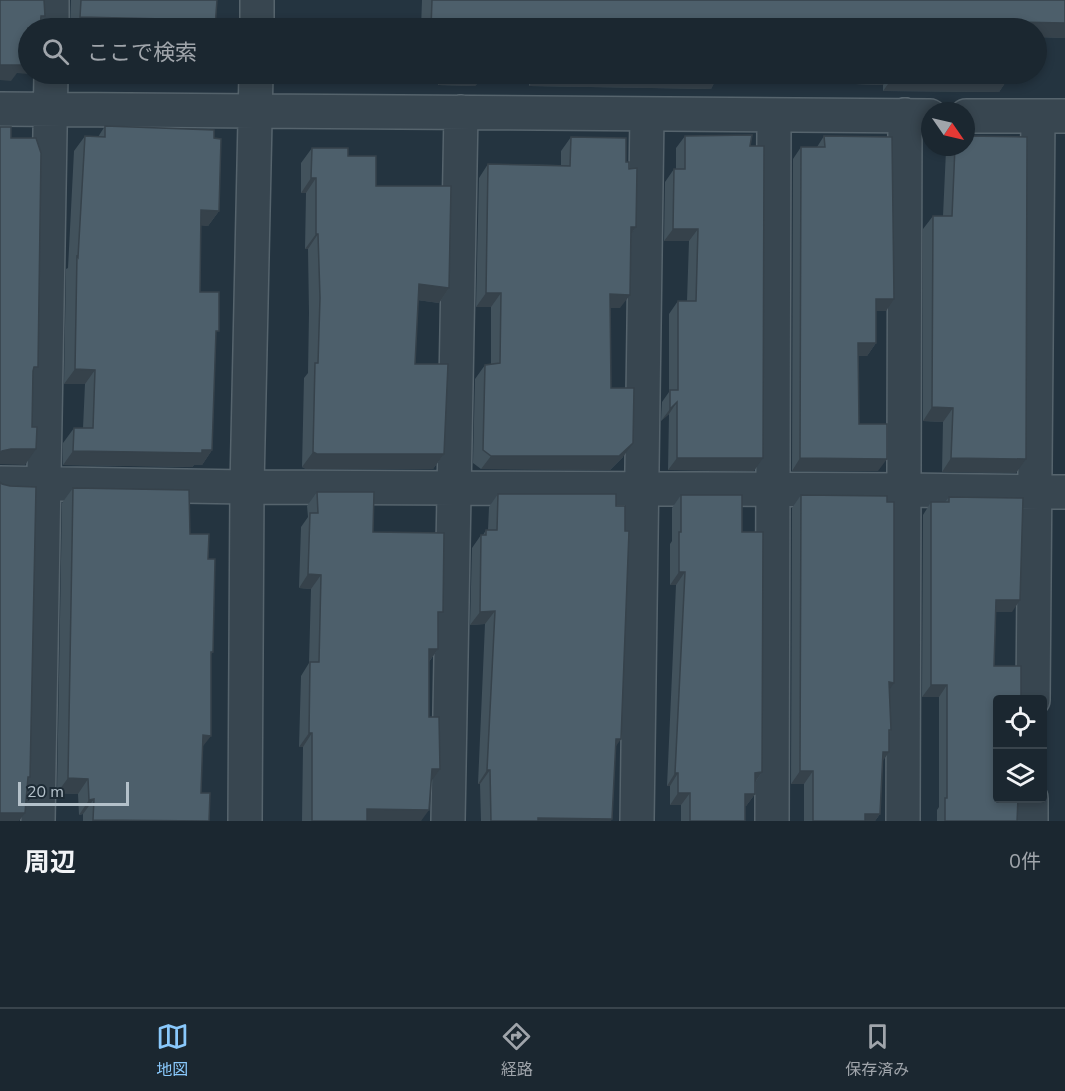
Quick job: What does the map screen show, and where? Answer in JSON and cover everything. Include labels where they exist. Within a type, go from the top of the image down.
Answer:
[{"type":"street","points":[[52,0],[52,18]]},
{"type":"street","points":[[256,18],[257,0]]},
{"type":"street","points":[[38,821],[51,84]]},
{"type":"street","points":[[245,821],[247,487],[256,84]]},
{"type":"street","points":[[0,109],[917,115],[904,490],[903,821]]},
{"type":"street","points":[[448,821],[461,112]]},
{"type":"street","points":[[637,821],[647,114]]},
{"type":"street","points":[[772,821],[774,115]]},
{"type":"street","points":[[975,116],[1052,116],[1050,491],[1033,695]]},
{"type":"street","points":[[0,483],[247,487],[1050,491]]},
{"type":"street","points":[[1031,803],[1031,821]]},
{"type":"building","points":[[0,0],[44,0],[45,16],[18,18],[18,65],[0,65]]},
{"type":"building","points":[[81,0],[217,0],[216,18],[80,17]]},
{"type":"building","points":[[432,0],[1065,0],[1065,23],[1047,23],[1047,18],[431,18]]},
{"type":"building","points":[[105,126],[214,130],[214,138],[221,139],[219,211],[201,210],[200,292],[219,292],[212,450],[202,450],[202,453],[73,451],[74,428],[93,428],[95,370],[75,369],[77,255],[78,257],[85,136],[105,137]]},
{"type":"building","points":[[0,127],[11,127],[11,138],[36,138],[41,153],[38,367],[34,367],[33,371],[32,427],[37,427],[36,449],[11,449],[0,453]]},
{"type":"building","points":[[752,135],[750,146],[764,146],[763,458],[677,458],[677,402],[670,409],[670,390],[678,390],[678,301],[696,301],[698,229],[673,229],[674,169],[685,169],[685,136]]},
{"type":"building","points":[[824,136],[892,137],[894,299],[876,299],[876,343],[858,343],[859,424],[887,424],[887,459],[800,458],[801,147],[825,147]]},
{"type":"building","points":[[975,136],[1027,137],[1026,459],[951,458],[953,408],[932,407],[933,216],[952,216],[955,156],[975,156]]},
{"type":"building","points":[[571,137],[626,138],[626,162],[629,162],[629,169],[637,168],[636,227],[631,227],[630,295],[610,294],[611,388],[634,388],[633,443],[619,456],[491,456],[483,450],[485,365],[500,363],[501,293],[486,293],[488,164],[570,166]]},
{"type":"building","points":[[312,148],[348,148],[348,156],[376,156],[376,186],[451,186],[449,288],[419,284],[415,364],[448,364],[444,454],[317,454],[313,452],[315,363],[318,363],[320,298],[318,234],[316,234],[316,178],[311,178]]},
{"type":"building","points":[[0,482],[10,486],[36,487],[30,777],[28,777],[25,813],[0,813]]},
{"type":"building","points":[[73,488],[189,490],[190,534],[209,534],[208,559],[215,559],[213,652],[211,652],[211,736],[203,735],[201,793],[210,793],[209,821],[93,820],[94,799],[89,800],[88,779],[68,778]]},
{"type":"building","points":[[317,492],[374,492],[373,532],[444,533],[443,612],[438,612],[438,649],[429,649],[429,717],[439,717],[440,769],[432,769],[429,810],[367,809],[367,821],[312,821],[312,733],[309,733],[310,662],[319,662],[321,575],[308,574],[310,513],[318,513]]},
{"type":"building","points":[[498,494],[616,494],[616,506],[625,506],[625,531],[629,531],[621,739],[616,739],[612,819],[538,818],[538,821],[491,821],[490,770],[487,770],[495,611],[480,612],[481,535],[486,535],[486,530],[497,530]]},
{"type":"building","points":[[681,495],[742,495],[742,532],[763,532],[762,772],[755,773],[755,794],[745,794],[745,821],[690,821],[690,793],[678,793],[678,773],[675,773],[685,572],[679,572]]},
{"type":"building","points":[[801,495],[887,496],[887,502],[894,502],[894,683],[889,682],[891,730],[889,730],[889,752],[883,752],[880,814],[865,814],[865,821],[813,821],[813,771],[800,771]]},
{"type":"building","points":[[949,497],[1023,498],[1020,600],[996,600],[994,666],[1021,666],[1021,695],[993,695],[993,803],[1018,803],[1017,821],[945,821],[947,685],[931,685],[931,502],[949,502]]}]
